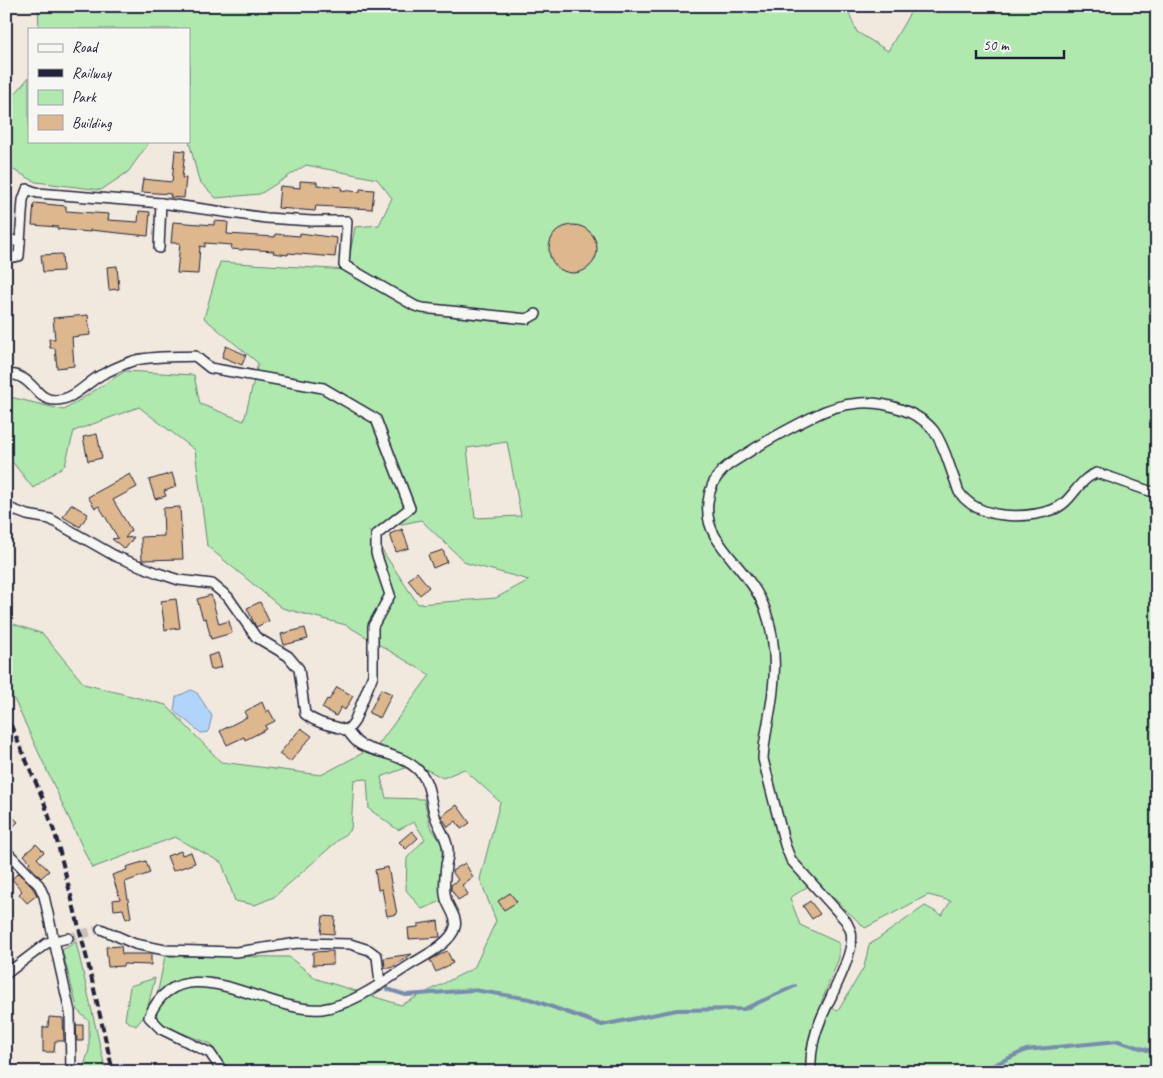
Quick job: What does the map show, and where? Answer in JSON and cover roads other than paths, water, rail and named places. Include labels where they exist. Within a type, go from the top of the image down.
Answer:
[{"type":"street","points":[[6,258],[19,256],[23,200],[27,189],[38,193],[161,203],[266,218],[312,221],[346,220],[344,265],[415,306],[527,319],[536,314]]},
{"type":"street","points":[[159,248],[161,203]]},
{"type":"street","points":[[6,239],[20,242]]},
{"type":"street","points":[[6,374],[25,378],[34,386],[40,396],[53,400],[69,398],[100,375],[134,360],[195,356],[210,368],[323,388],[376,419],[410,508],[376,535],[376,553],[390,595],[373,626],[373,675],[354,722],[347,731]]},
{"type":"street","points":[[811,1072],[813,1044],[820,1021],[843,969],[852,942],[851,933],[846,922],[791,860],[784,845],[763,759],[763,745],[773,691],[774,663],[771,634],[765,609],[750,581],[714,535],[707,512],[709,496],[714,483],[722,470],[767,440],[826,410],[861,403],[892,406],[919,417],[934,430],[943,446],[959,492],[974,507],[994,514],[1028,516],[1054,509],[1066,502],[1086,479],[1096,473],[1157,493]]},
{"type":"street","points":[[6,507],[27,515],[50,519],[115,556],[158,573],[180,580],[212,584],[228,597],[256,637],[288,656],[300,670],[305,714],[315,721],[347,731],[352,739],[362,746],[403,759],[418,770],[426,781],[433,810],[445,836],[449,851],[444,881],[446,899],[456,923],[450,937],[435,949],[380,984],[348,1002],[322,1009],[297,1007],[210,983],[194,982],[166,991],[154,1006],[149,1017],[160,1029],[210,1053],[223,1072]]},
{"type":"street","points":[[6,851],[39,885],[44,896],[56,941],[70,1012],[70,1072]]},
{"type":"street","points":[[101,930],[135,944],[165,950],[236,952],[298,943],[350,944],[369,950],[376,956],[380,984]]},
{"type":"street","points":[[6,974],[48,943],[68,938]]},
{"type":"water","points":[[191,690],[197,693],[212,716],[208,732],[201,733],[174,711],[176,697]]},
{"type":"waterway","points":[[387,989],[406,995],[474,990],[530,999],[602,1025],[677,1010],[744,1009],[795,986]]},
{"type":"waterway","points":[[979,1072],[1026,1050],[1118,1041],[1157,1053]]},
{"type":"tunnel","points":[[68,938],[101,929]]},
{"type":"railway","points":[[6,714],[43,799],[56,837],[113,1072]]}]
